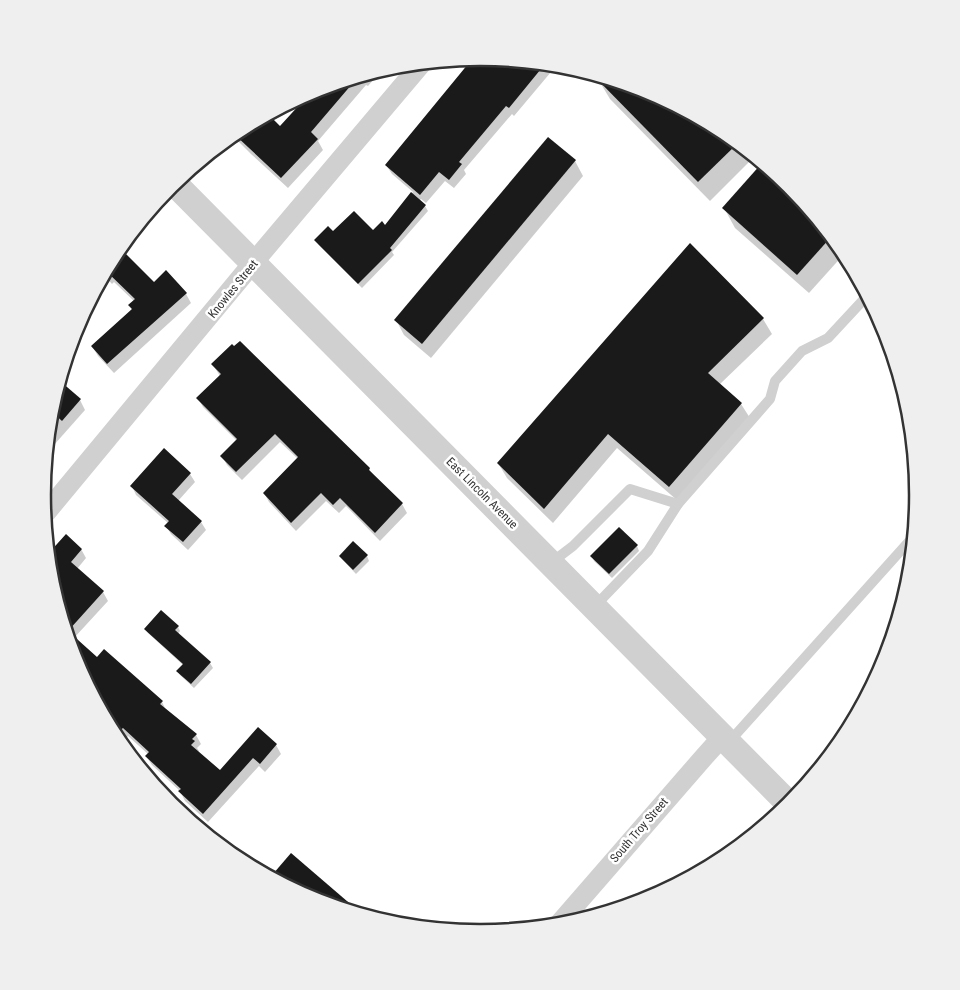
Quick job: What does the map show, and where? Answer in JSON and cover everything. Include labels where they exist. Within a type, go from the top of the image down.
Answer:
[{"type":"street","name":"Knowles Street","points":[[51,506],[415,71]]},
{"type":"street","name":"East Lincoln Avenue","points":[[180,189],[783,798]]},
{"type":"street","name":"South Troy Street","points":[[566,915],[697,764],[725,740]]},
{"type":"lane","points":[[594,607],[648,551],[678,504],[770,399],[775,381],[802,351],[828,338],[863,301]]},
{"type":"lane","points":[[551,563],[573,546],[630,489],[678,504]]},
{"type":"lane","points":[[725,740],[906,545]]},
{"type":"building","points":[[466,66],[508,67],[540,71],[509,108],[506,106],[459,162],[462,164],[449,180],[439,172],[420,195],[385,165]]},
{"type":"building","points":[[602,84],[670,110],[732,149],[698,182]]},
{"type":"building","points":[[350,87],[311,132],[318,139],[281,178],[240,140],[274,120],[280,126],[298,107]]},
{"type":"building","points":[[548,137],[576,160],[422,344],[394,320]]},
{"type":"building","points":[[757,168],[802,212],[826,243],[797,275],[722,208]]},
{"type":"building","points":[[411,192],[426,205],[390,248],[392,250],[358,284],[314,240],[328,226],[333,231],[354,211],[373,230],[382,221],[385,225]]},
{"type":"building","points":[[690,243],[764,318],[708,373],[742,403],[669,487],[608,434],[544,509],[497,463]]},
{"type":"building","points":[[126,254],[154,282],[166,270],[187,293],[107,364],[91,346],[132,309],[128,305],[135,299],[112,277]]},
{"type":"building","points":[[240,341],[370,468],[369,470],[403,503],[375,533],[340,498],[333,505],[321,493],[291,523],[263,493],[298,457],[275,434],[236,472],[220,456],[237,439],[196,398],[221,374],[211,364],[232,344],[234,346]]},
{"type":"building","points":[[66,386],[81,399],[62,421],[58,417]]},
{"type":"building","points":[[164,448],[191,473],[172,494],[202,521],[183,542],[164,526],[169,521],[130,486]]},
{"type":"building","points":[[619,527],[638,545],[609,574],[590,556]]},
{"type":"building","points":[[66,534],[82,549],[71,562],[104,591],[72,626],[59,579],[55,547]]},
{"type":"building","points":[[353,541],[368,555],[353,570],[339,556]]},
{"type":"building","points":[[161,610],[179,626],[175,630],[211,662],[191,684],[176,671],[183,664],[144,629]]},
{"type":"building","points":[[76,638],[97,657],[104,649],[163,701],[160,704],[197,734],[192,739],[195,741],[191,745],[220,770],[258,727],[277,744],[260,764],[253,758],[203,814],[178,791],[181,789],[145,756],[149,752],[123,728],[122,729],[95,685]]},
{"type":"building","points":[[291,853],[349,903],[290,880],[275,871]]}]
